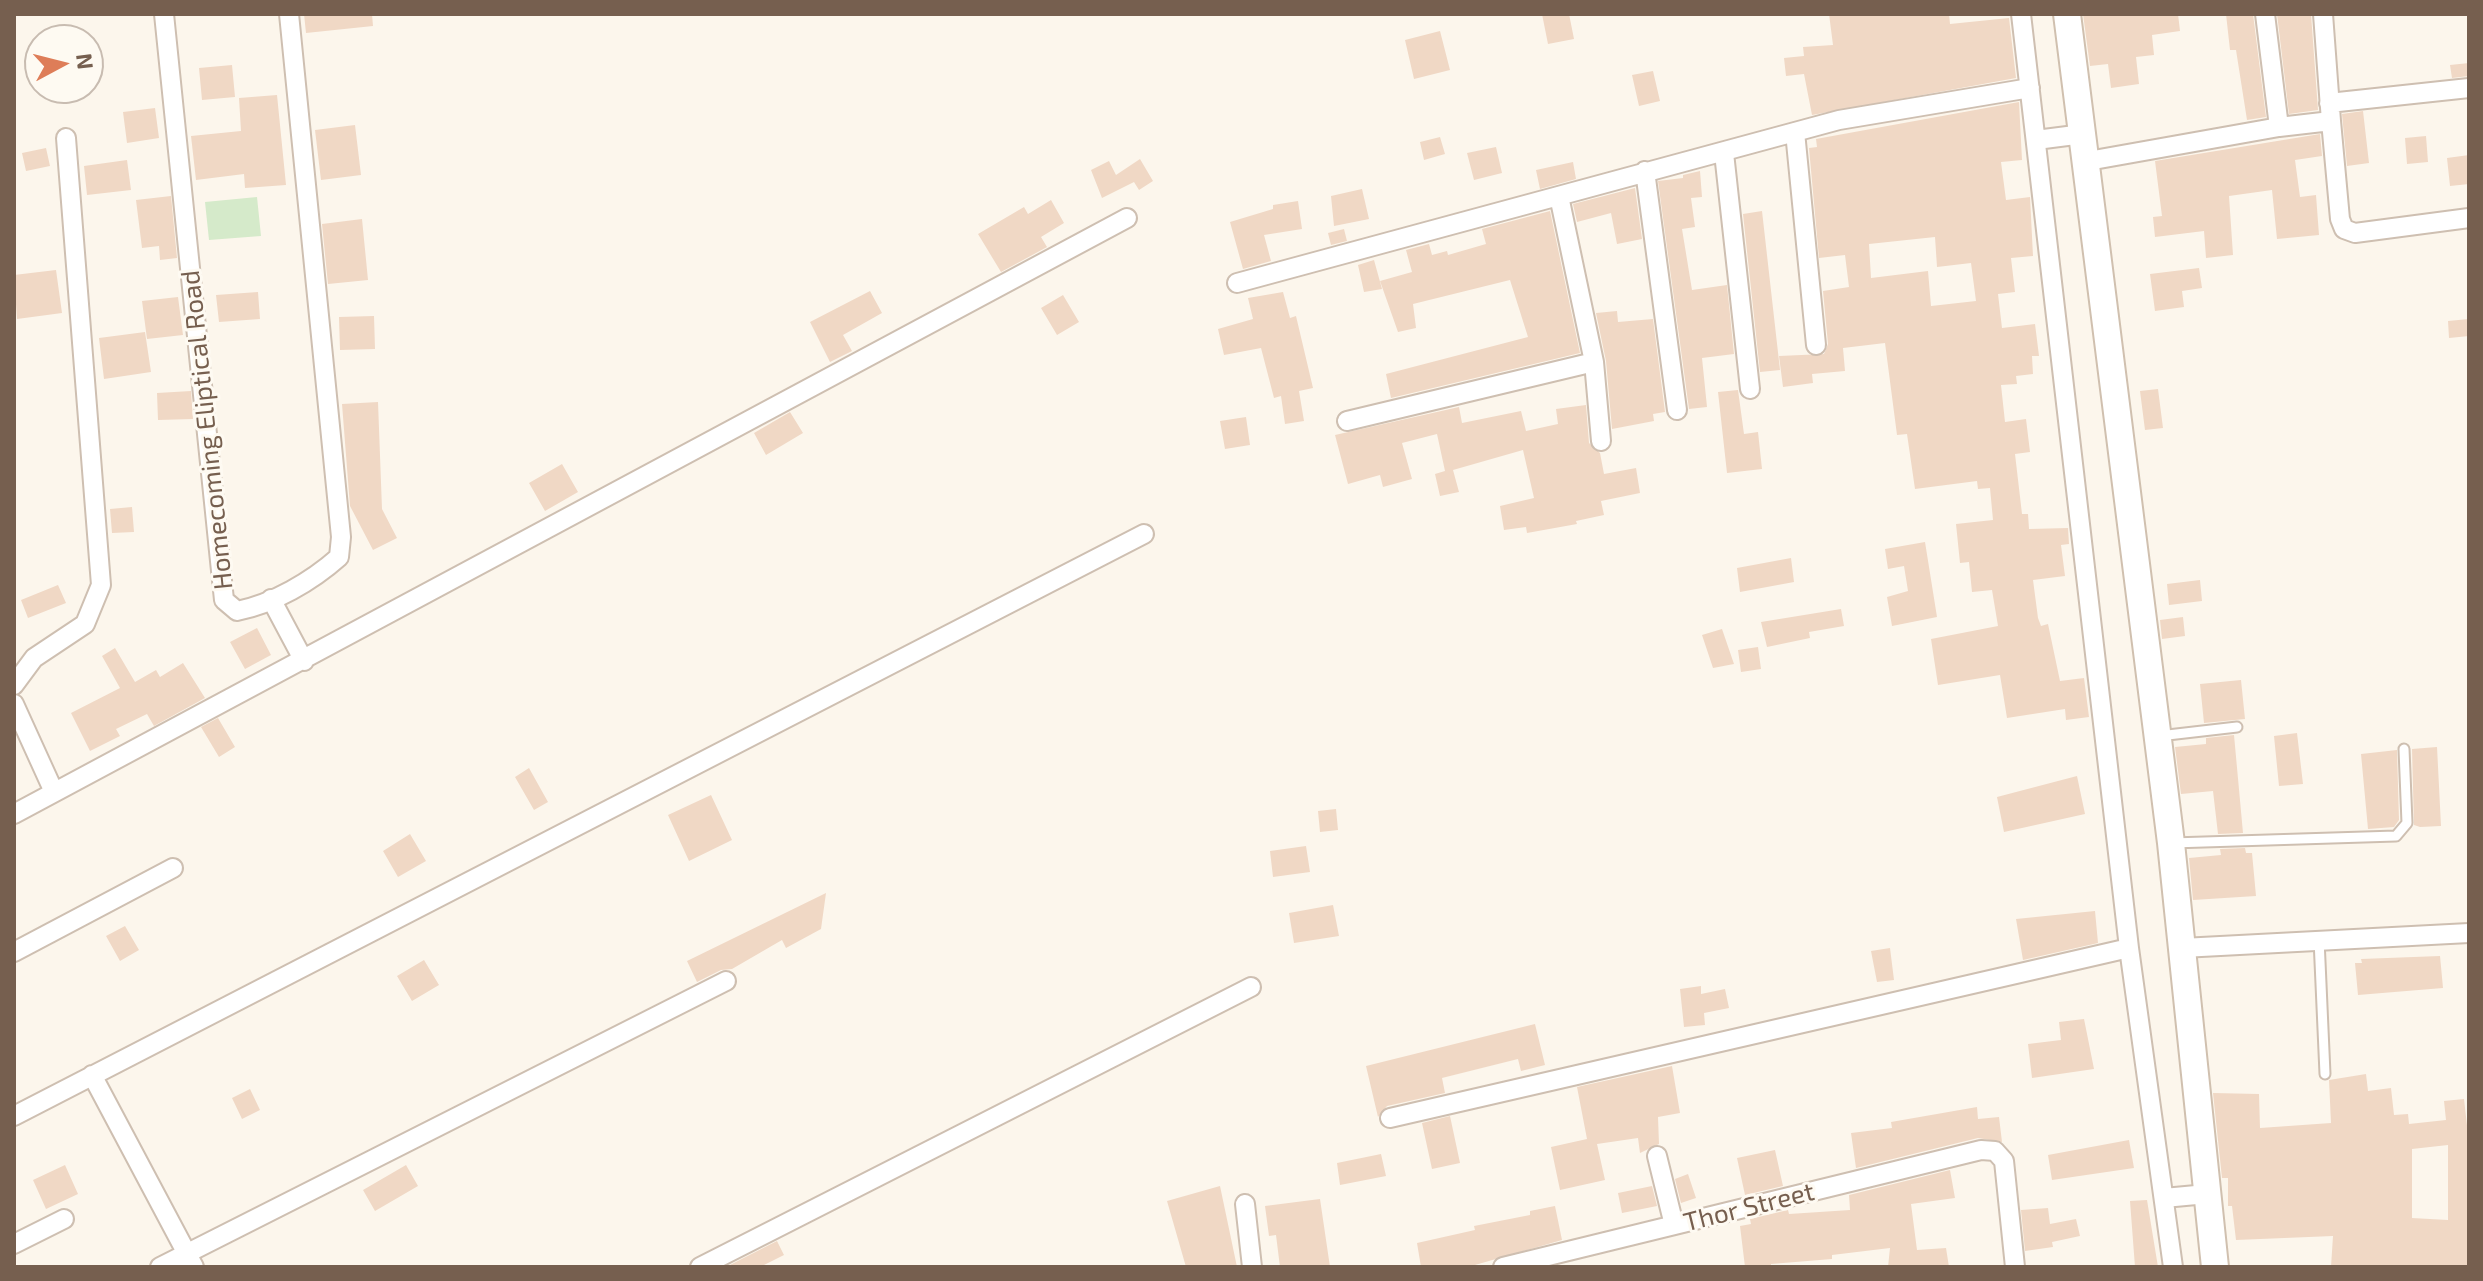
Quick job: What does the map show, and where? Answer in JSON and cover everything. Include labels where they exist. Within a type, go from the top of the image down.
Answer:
[{"type":"street","name":"Homecoming Eliptical Road","points":[[164,14],[224,600],[237,611],[271,599],[322,572],[339,557],[341,537],[289,14]]},
{"type":"street","points":[[2021,14],[2040,140],[2129,948],[2168,1197],[2173,1267]]},
{"type":"street","points":[[2067,14],[2077,135],[2088,161],[2171,843],[2203,1195],[2215,1267]]},
{"type":"street","points":[[2265,14],[2279,127]]},
{"type":"street","points":[[2323,14],[2340,219],[2344,229],[2355,233],[2469,218]]},
{"type":"street","points":[[1237,283],[1839,120],[2030,88]]},
{"type":"street","points":[[2088,161],[2279,127],[2330,112],[2469,88]]},
{"type":"street","points":[[1795,132],[1816,345]]},
{"type":"street","points":[[2040,140],[2077,135]]},
{"type":"street","points":[[14,685],[34,658],[85,624],[101,585],[66,138]]},
{"type":"street","points":[[1724,153],[1750,389]]},
{"type":"street","points":[[1645,171],[1677,410]]},
{"type":"street","points":[[1559,196],[1594,362],[1601,441]]},
{"type":"street","points":[[14,814],[1127,218]]},
{"type":"street","points":[[1347,421],[1594,362]]},
{"type":"street","points":[[14,1116],[1144,534]]},
{"type":"street","points":[[271,599],[304,661]]},
{"type":"street","points":[[14,704],[54,792]]},
{"type":"street","points":[[14,952],[173,868]]},
{"type":"street","points":[[2182,948],[2469,933]]},
{"type":"street","points":[[1390,1118],[2129,948]]},
{"type":"street","points":[[160,1267],[190,1260],[726,981]]},
{"type":"street","points":[[700,1267],[1251,987]]},
{"type":"street","points":[[92,1075],[190,1260]]},
{"type":"street","name":"Thor Street","points":[[1503,1267],[1981,1150],[1995,1151],[2004,1161],[2015,1267]]},
{"type":"street","points":[[1657,1156],[1674,1225]]},
{"type":"street","points":[[2168,1197],[2203,1195]]},
{"type":"street","points":[[1245,1204],[1252,1267]]},
{"type":"street","points":[[14,1244],[64,1219]]},
{"type":"lane","points":[[2156,736],[2237,727]]},
{"type":"lane","points":[[2171,843],[2396,836],[2407,823],[2404,749]]},
{"type":"lane","points":[[2319,939],[2325,1074]]},
{"type":"green space","points":[[257,197],[261,236],[209,240],[205,202]]},
{"type":"building","points":[[304,14],[372,14],[373,26],[306,33]]},
{"type":"building","points":[[1542,14],[1569,14],[1574,39],[1548,44]]},
{"type":"building","points":[[1829,14],[1949,14],[1950,24],[2009,18],[2016,78],[1812,115],[1804,74],[1786,76],[1784,58],[1804,56],[1803,47],[1833,45]]},
{"type":"building","points":[[2083,14],[2178,14],[2180,31],[2152,35],[2154,55],[2136,57],[2139,84],[2111,88],[2108,64],[2090,66]]},
{"type":"building","points":[[2226,14],[2253,14],[2266,117],[2247,120],[2236,50],[2230,50]]},
{"type":"building","points":[[2277,14],[2311,14],[2318,110],[2289,114]]},
{"type":"building","points":[[1440,31],[1450,70],[1414,79],[1405,40]]},
{"type":"building","points":[[2469,63],[2469,76],[2452,78],[2450,65]]},
{"type":"building","points":[[232,65],[235,97],[202,100],[199,68]]},
{"type":"building","points":[[1653,71],[1660,101],[1639,106],[1632,75]]},
{"type":"building","points":[[277,95],[286,185],[245,188],[244,174],[196,180],[191,136],[241,131],[239,98]]},
{"type":"building","points":[[2019,102],[2022,160],[2001,162],[2006,200],[2030,197],[2033,256],[2011,258],[2015,292],[1998,294],[2002,328],[2035,324],[2039,356],[2032,356],[2033,374],[2016,376],[2017,384],[2001,385],[2005,422],[2026,419],[2030,452],[2015,454],[2022,514],[2028,514],[2029,529],[2068,528],[2069,544],[2061,545],[2065,576],[2033,580],[2038,618],[2041,626],[2048,624],[2060,681],[2084,678],[2089,717],[2066,720],[2065,709],[2007,718],[2000,675],[1938,685],[1931,639],[1998,626],[1992,590],[1972,592],[1969,562],[1960,563],[1956,524],[1993,520],[1990,488],[1978,489],[1977,481],[1915,489],[1907,434],[1897,435],[1885,343],[1843,348],[1845,371],[1812,374],[1813,383],[1783,387],[1779,356],[1824,354],[1828,344],[1823,291],[1849,287],[1845,255],[1819,258],[1809,148],[1817,147],[1816,139]],"holes":[[[1935,237],[1937,267],[1971,263],[1976,301],[1931,306],[1928,271],[1871,278],[1869,244]]]},
{"type":"building","points":[[155,108],[159,138],[127,143],[123,112]]},
{"type":"building","points":[[2363,111],[2369,163],[2347,166],[2342,114]]},
{"type":"building","points":[[355,125],[361,175],[321,180],[315,130]]},
{"type":"building","points":[[2320,134],[2322,156],[2295,160],[2300,197],[2316,195],[2319,235],[2277,239],[2272,190],[2229,196],[2233,255],[2206,258],[2204,231],[2155,237],[2153,217],[2162,216],[2155,161]]},
{"type":"building","points":[[2426,136],[2428,162],[2407,164],[2405,138]]},
{"type":"building","points":[[1440,137],[1445,154],[1424,160],[1420,142]]},
{"type":"building","points":[[1496,147],[1502,173],[1474,180],[1467,153]]},
{"type":"building","points":[[46,148],[50,166],[26,171],[22,153]]},
{"type":"building","points":[[2469,155],[2469,184],[2450,186],[2447,158]]},
{"type":"building","points":[[1140,159],[1153,181],[1139,190],[1134,182],[1102,198],[1091,170],[1109,161],[1116,175]]},
{"type":"building","points":[[127,160],[131,190],[87,195],[84,166]]},
{"type":"building","points":[[1573,162],[1576,179],[1540,189],[1536,170]]},
{"type":"building","points":[[1700,171],[1702,197],[1691,198],[1695,227],[1682,229],[1692,290],[1727,285],[1734,354],[1702,358],[1707,407],[1689,409],[1658,181],[1683,178],[1683,175]]},
{"type":"building","points":[[1635,188],[1642,239],[1617,244],[1611,213],[1577,222],[1573,204]]},
{"type":"building","points":[[1362,189],[1369,219],[1334,226],[1331,196]]},
{"type":"building","points":[[171,196],[177,258],[160,260],[159,246],[142,248],[136,200]]},
{"type":"building","points":[[1051,200],[1064,223],[1041,237],[1047,247],[1001,272],[978,234],[1024,207],[1028,214]]},
{"type":"building","points":[[1298,201],[1302,229],[1264,235],[1271,261],[1243,269],[1230,222],[1273,209],[1273,205]]},
{"type":"building","points":[[1550,211],[1580,353],[1391,398],[1386,374],[1528,337],[1510,280],[1413,304],[1416,328],[1398,332],[1380,281],[1412,272],[1406,250],[1429,244],[1432,255],[1447,251],[1448,255],[1486,244],[1482,229]]},
{"type":"building","points":[[1762,211],[1780,370],[1760,372],[1743,214]]},
{"type":"building","points":[[362,219],[368,280],[328,284],[322,224]]},
{"type":"building","points":[[1344,229],[1347,241],[1331,245],[1328,233]]},
{"type":"building","points":[[1374,260],[1382,289],[1364,292],[1358,265]]},
{"type":"building","points":[[2199,268],[2202,288],[2182,291],[2184,307],[2155,311],[2150,274]]},
{"type":"building","points":[[56,270],[62,313],[17,319],[14,275]]},
{"type":"building","points":[[870,291],[882,313],[843,335],[852,351],[830,362],[810,322]]},
{"type":"building","points":[[258,292],[260,319],[219,322],[216,295]]},
{"type":"building","points":[[1283,292],[1290,318],[1296,316],[1313,388],[1299,391],[1304,421],[1285,424],[1281,396],[1274,398],[1261,348],[1224,355],[1218,329],[1253,319],[1248,298]]},
{"type":"building","points":[[1063,295],[1079,322],[1057,335],[1041,308]]},
{"type":"building","points":[[178,297],[183,335],[147,339],[142,301]]},
{"type":"building","points":[[1617,311],[1618,322],[1653,319],[1665,412],[1653,414],[1654,421],[1612,429],[1606,361],[1596,313]]},
{"type":"building","points":[[374,316],[375,349],[340,350],[339,317]]},
{"type":"building","points":[[2469,319],[2469,336],[2449,338],[2448,321]]},
{"type":"building","points":[[145,332],[151,372],[104,379],[99,338]]},
{"type":"building","points":[[2158,389],[2163,428],[2145,430],[2140,391]]},
{"type":"building","points":[[1738,390],[1744,434],[1758,432],[1762,469],[1727,473],[1718,392]]},
{"type":"building","points":[[191,391],[193,419],[158,420],[157,393]]},
{"type":"building","points":[[378,402],[382,509],[397,538],[373,550],[350,506],[342,404]]},
{"type":"building","points":[[1586,405],[1589,443],[1600,453],[1604,474],[1636,468],[1640,493],[1601,501],[1604,515],[1576,521],[1577,524],[1527,533],[1526,527],[1504,530],[1500,506],[1534,498],[1523,450],[1453,470],[1459,492],[1440,496],[1435,474],[1445,471],[1437,434],[1402,443],[1412,479],[1383,487],[1380,475],[1348,484],[1335,435],[1459,407],[1462,423],[1521,411],[1526,431],[1558,424],[1556,409]]},
{"type":"building","points":[[790,412],[803,433],[766,455],[754,433]]},
{"type":"building","points":[[1246,417],[1250,445],[1225,449],[1220,421]]},
{"type":"building","points":[[562,464],[578,492],[545,511],[529,483]]},
{"type":"building","points":[[132,507],[134,532],[112,533],[110,509]]},
{"type":"building","points":[[1925,542],[1937,617],[1892,626],[1887,597],[1908,591],[1904,566],[1888,569],[1885,549]]},
{"type":"building","points":[[1791,558],[1794,582],[1740,592],[1737,568]]},
{"type":"building","points":[[2200,580],[2202,601],[2169,605],[2167,584]]},
{"type":"building","points":[[58,585],[66,603],[28,618],[21,600]]},
{"type":"building","points":[[1841,609],[1844,626],[1809,632],[1810,638],[1767,647],[1761,622]]},
{"type":"building","points":[[2183,617],[2185,636],[2162,639],[2160,620]]},
{"type":"building","points":[[257,628],[271,655],[245,669],[230,642]]},
{"type":"building","points":[[1722,629],[1734,664],[1713,668],[1702,635]]},
{"type":"building","points":[[1758,647],[1761,669],[1741,672],[1738,650]]},
{"type":"building","points":[[115,648],[135,682],[156,670],[160,677],[183,663],[205,698],[154,726],[147,714],[116,729],[120,736],[90,751],[71,713],[120,688],[102,656]]},
{"type":"building","points":[[2241,680],[2245,719],[2204,723],[2200,684]]},
{"type":"building","points":[[218,718],[235,747],[219,757],[201,727]]},
{"type":"building","points":[[2297,733],[2303,784],[2279,786],[2274,736]]},
{"type":"building","points":[[2234,735],[2243,833],[2218,834],[2213,791],[2181,794],[2175,747],[2206,744],[2206,738]]},
{"type":"building","points":[[2437,747],[2441,826],[2420,827],[2414,825],[2412,749]]},
{"type":"building","points":[[2397,750],[2399,820],[2394,827],[2368,829],[2361,754]]},
{"type":"building","points":[[529,768],[548,802],[534,810],[515,777]]},
{"type":"building","points":[[2077,776],[2085,814],[2004,832],[1997,797]]},
{"type":"building","points":[[711,795],[732,840],[689,861],[668,815]]},
{"type":"building","points":[[1336,809],[1338,830],[1320,832],[1318,811]]},
{"type":"building","points":[[410,834],[426,861],[398,877],[383,851]]},
{"type":"building","points":[[1306,846],[1310,872],[1273,877],[1270,851]]},
{"type":"building","points":[[2245,848],[2246,853],[2252,853],[2256,896],[2193,900],[2189,858],[2221,855],[2220,849]]},
{"type":"building","points":[[826,893],[821,929],[786,948],[782,940],[732,969],[721,970],[697,982],[687,961]]},
{"type":"building","points":[[1333,905],[1339,936],[1294,943],[1289,913]]},
{"type":"building","points":[[2095,911],[2098,943],[2023,960],[2016,919]]},
{"type":"building","points":[[125,926],[139,950],[120,961],[106,936]]},
{"type":"building","points":[[1890,948],[1894,980],[1877,982],[1871,951]]},
{"type":"building","points":[[2440,956],[2443,988],[2358,995],[2355,963],[2362,963],[2361,959]]},
{"type":"building","points":[[424,960],[439,985],[412,1001],[397,976]]},
{"type":"building","points":[[1701,986],[1701,994],[1725,989],[1729,1008],[1704,1013],[1705,1025],[1684,1027],[1680,989]]},
{"type":"building","points":[[2084,1019],[2094,1069],[2032,1078],[2028,1044],[2061,1040],[2059,1022]]},
{"type":"building","points":[[1535,1024],[1545,1065],[1521,1071],[1518,1059],[1442,1078],[1445,1093],[1387,1106],[1378,1117],[1366,1066]]},
{"type":"building","points":[[1672,1066],[1680,1113],[1658,1117],[1659,1144],[1640,1153],[1638,1138],[1597,1144],[1605,1180],[1560,1190],[1551,1147],[1587,1139],[1577,1087]]},
{"type":"building","points":[[2366,1074],[2368,1091],[2391,1088],[2394,1115],[2408,1114],[2409,1124],[2446,1120],[2444,1101],[2464,1099],[2469,1143],[2469,1267],[2331,1267],[2333,1236],[2236,1240],[2232,1206],[2228,1206],[2228,1178],[2222,1178],[2213,1093],[2259,1094],[2260,1128],[2331,1123],[2329,1080]],"holes":[[[2448,1145],[2448,1220],[2412,1218],[2412,1149]]]},
{"type":"building","points":[[250,1089],[260,1110],[242,1119],[232,1098]]},
{"type":"building","points":[[1977,1107],[1978,1119],[1999,1117],[2002,1142],[1978,1138],[1856,1168],[1851,1133],[1892,1128],[1891,1122]]},
{"type":"building","points":[[1450,1116],[1460,1163],[1432,1169],[1422,1123]]},
{"type":"building","points":[[2129,1140],[2134,1168],[2052,1180],[2048,1155]]},
{"type":"building","points":[[1775,1150],[1783,1186],[1745,1195],[1737,1158]]},
{"type":"building","points":[[1381,1154],[1386,1176],[1340,1185],[1337,1163]]},
{"type":"building","points":[[65,1165],[78,1194],[46,1209],[33,1180]]},
{"type":"building","points":[[406,1165],[418,1186],[375,1211],[363,1190]]},
{"type":"building","points":[[1950,1170],[1955,1198],[1911,1204],[1917,1250],[1946,1248],[1949,1267],[1888,1267],[1890,1248],[1832,1255],[1832,1259],[1771,1264],[1771,1267],[1745,1267],[1740,1226],[1751,1224],[1750,1219],[1788,1210],[1789,1214],[1850,1210],[1849,1195]]},
{"type":"building","points":[[1688,1174],[1696,1198],[1681,1203],[1675,1179]]},
{"type":"building","points":[[1220,1186],[1237,1267],[1186,1267],[1167,1201]]},
{"type":"building","points":[[1652,1186],[1657,1206],[1622,1213],[1618,1193]]},
{"type":"building","points":[[1320,1199],[1330,1267],[1280,1267],[1276,1235],[1269,1236],[1265,1206]]},
{"type":"building","points":[[2147,1200],[2158,1267],[2135,1267],[2130,1201]]},
{"type":"building","points":[[1555,1206],[1562,1240],[1468,1267],[1421,1267],[1417,1243],[1475,1230],[1474,1226],[1530,1215],[1530,1211]]},
{"type":"building","points":[[2048,1208],[2050,1224],[2076,1219],[2080,1236],[2052,1242],[2053,1247],[2025,1251],[2021,1210]]},
{"type":"building","points":[[777,1241],[784,1255],[760,1267],[726,1267]]}]
